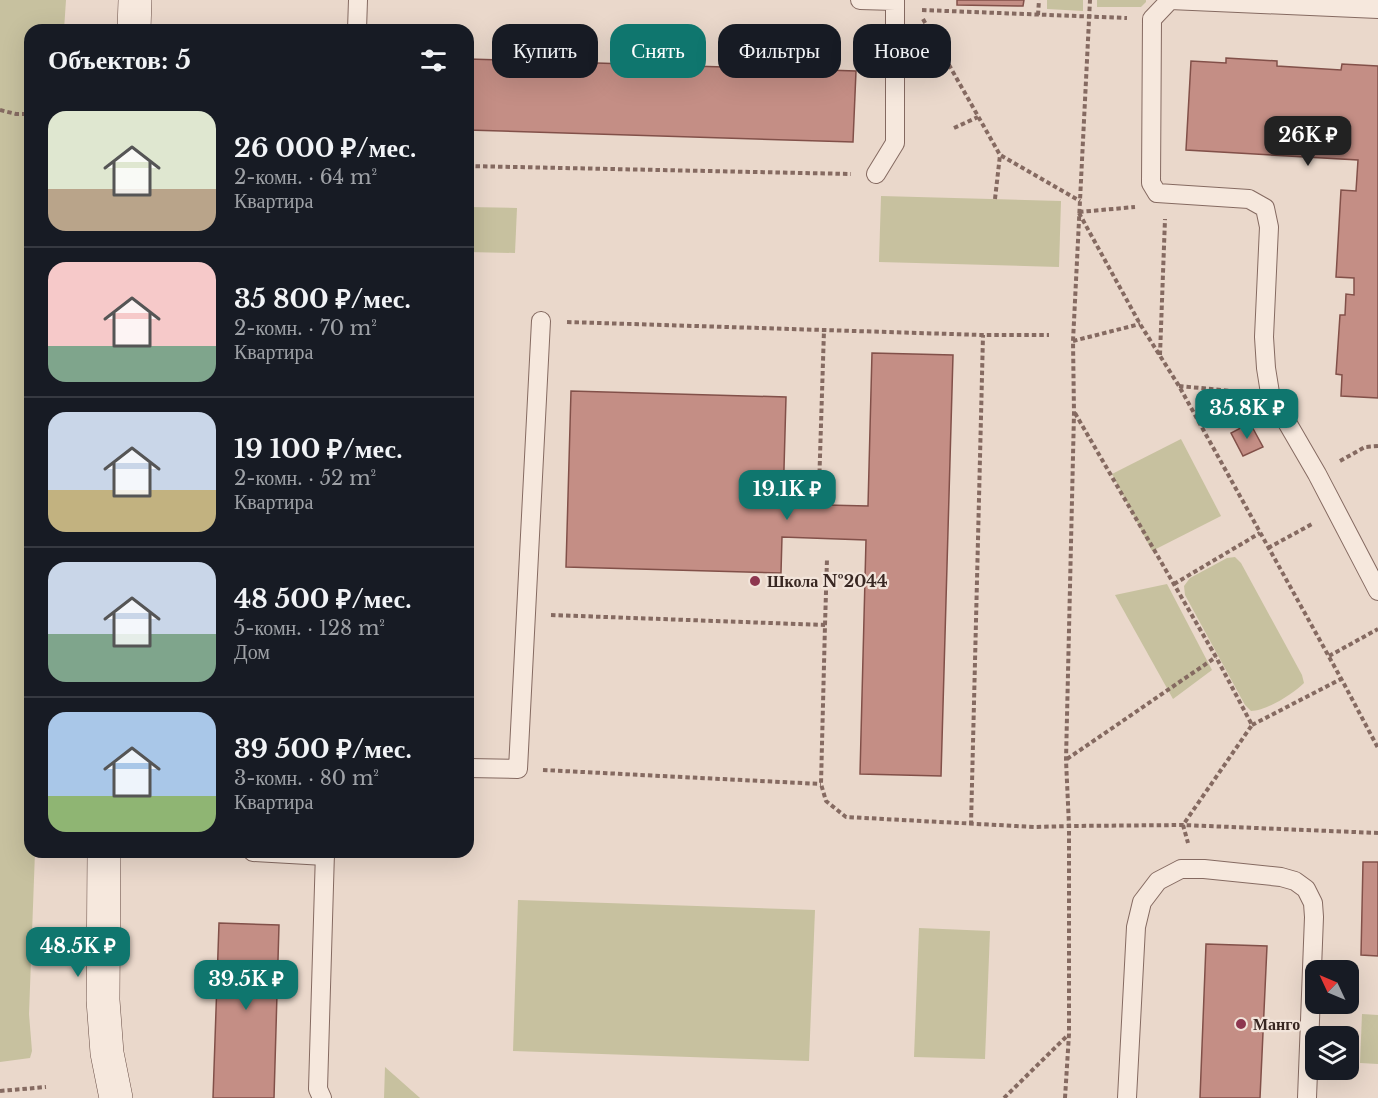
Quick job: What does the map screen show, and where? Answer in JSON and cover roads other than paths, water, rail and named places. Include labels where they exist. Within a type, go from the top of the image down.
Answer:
[{"type":"street","points":[[134,24],[135,0]]},
{"type":"street","points":[[104,858],[103,1000],[107,1053],[117,1098]]},
{"type":"lane","points":[[357,24],[358,0]]},
{"type":"lane","points":[[860,0],[895,1],[895,143],[876,174]]},
{"type":"lane","points":[[1378,9],[1170,0],[1152,19],[1151,183],[1162,193],[1249,198],[1265,208],[1269,227],[1264,337],[1270,393],[1317,474],[1378,591]]},
{"type":"lane","points":[[474,768],[518,769],[541,321]]},
{"type":"lane","points":[[322,1098],[318,1089],[325,858]]},
{"type":"lane","points":[[1127,1098],[1136,927],[1142,902],[1158,880],[1180,869],[1281,877],[1295,881],[1306,889],[1313,903],[1314,918],[1307,1098]]},
{"type":"place","name":"Школа №2044","points":[[755,581]]},
{"type":"place","name":"Манго","points":[[1241,1024]]}]
